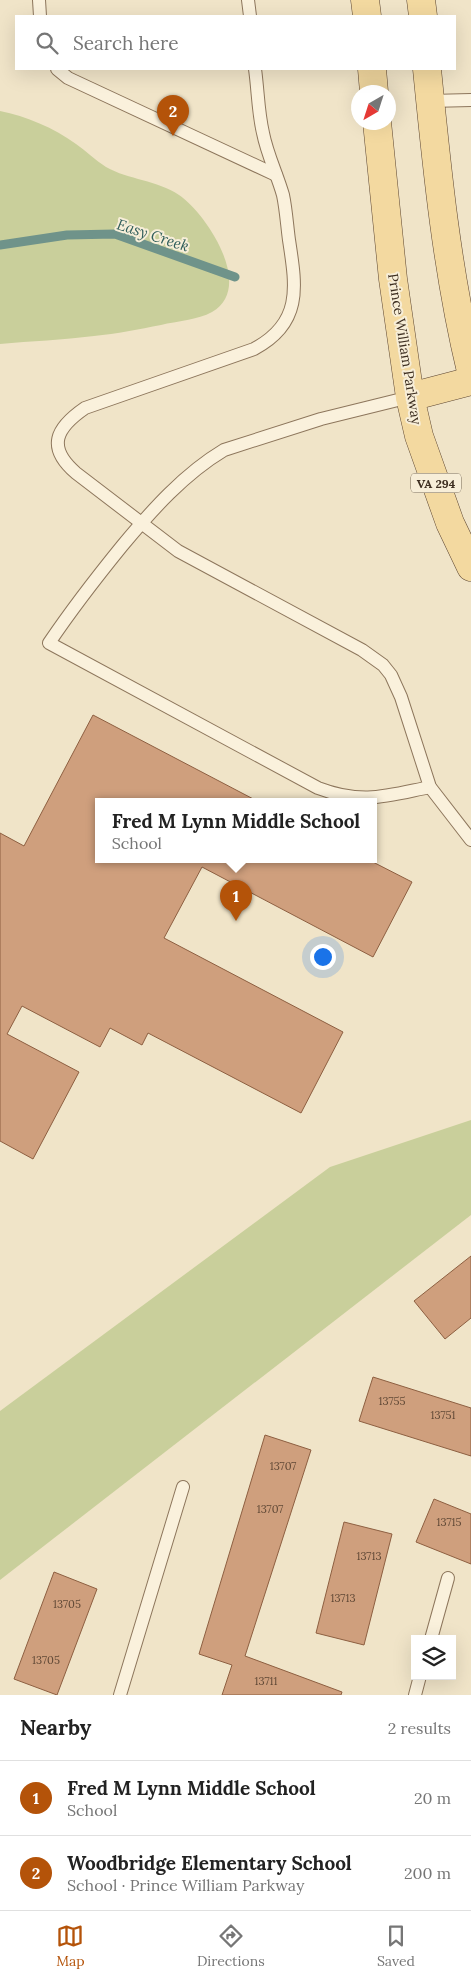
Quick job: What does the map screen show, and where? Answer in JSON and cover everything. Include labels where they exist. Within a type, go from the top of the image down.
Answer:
[{"type":"main road","points":[[365,0],[367,15]]},
{"type":"main road","points":[[421,0],[423,15]]},
{"type":"main road","points":[[372,70],[373,85]]},
{"type":"main road","points":[[428,70],[430,101],[448,247],[471,371]]},
{"type":"main road","name":"Prince William Parkway","points":[[378,130],[393,279],[410,397],[419,436],[450,523],[471,567]]},
{"type":"main road","points":[[410,397],[471,382]]},
{"type":"lane","points":[[39,0],[40,15]]},
{"type":"lane","points":[[248,0],[250,15]]},
{"type":"lane","points":[[58,70],[68,78],[276,175]]},
{"type":"lane","points":[[256,70],[262,132],[283,196],[294,274],[295,299],[287,317],[276,334],[254,349],[85,408],[74,416],[59,434],[56,444],[59,455],[65,464],[158,537],[192,560],[362,650],[383,665],[391,675],[401,697],[430,787],[471,840]]},
{"type":"lane","points":[[430,101],[471,100]]},
{"type":"lane","points":[[357,798],[336,795],[318,788],[49,643],[79,599],[141,524],[178,485],[211,457],[224,450],[321,420],[410,397]]},
{"type":"lane","points":[[370,798],[430,787]]},
{"type":"lane","points":[[120,1695],[182,1487]]},
{"type":"lane","points":[[432,1635],[448,1578]]},
{"type":"lane","points":[[415,1695],[419,1680]]},
{"type":"green space","points":[[0,111],[40,123],[76,144],[106,167],[124,175],[162,186],[179,195],[190,204],[213,234],[228,269],[229,286],[224,301],[212,312],[187,320],[103,335],[0,344]]},
{"type":"green space","points":[[471,1120],[471,1215],[0,1580],[0,1411],[330,1167]]},
{"type":"building","points":[[93,715],[251,798],[95,798],[95,863],[375,863],[412,882],[373,957],[202,867],[164,938],[343,1032],[301,1113],[148,1033],[142,1045],[110,1028],[100,1047],[22,1006],[7,1034],[79,1072],[33,1159],[0,1141],[0,833],[24,846]]},
{"type":"building","points":[[471,1256],[471,1318],[445,1339],[414,1301]]},
{"type":"building","points":[[373,1377],[471,1408],[471,1456],[359,1421]]},
{"type":"building","points":[[265,1435],[311,1450],[245,1656],[342,1692],[341,1695],[222,1695],[232,1665],[199,1654]]},
{"type":"building","points":[[434,1499],[471,1514],[471,1564],[416,1542]]},
{"type":"building","points":[[344,1522],[392,1534],[364,1645],[316,1633]]},
{"type":"building","points":[[54,1572],[97,1589],[57,1695],[14,1679]]},
{"type":"waterway","name":"Easy Creek","points":[[0,245],[67,235],[115,234],[235,277]]},
{"type":"place","name":"Woodbridge Elementary School","points":[[173,136]]},
{"type":"place","name":"Fred M Lynn Middle School","points":[[236,921]]}]
